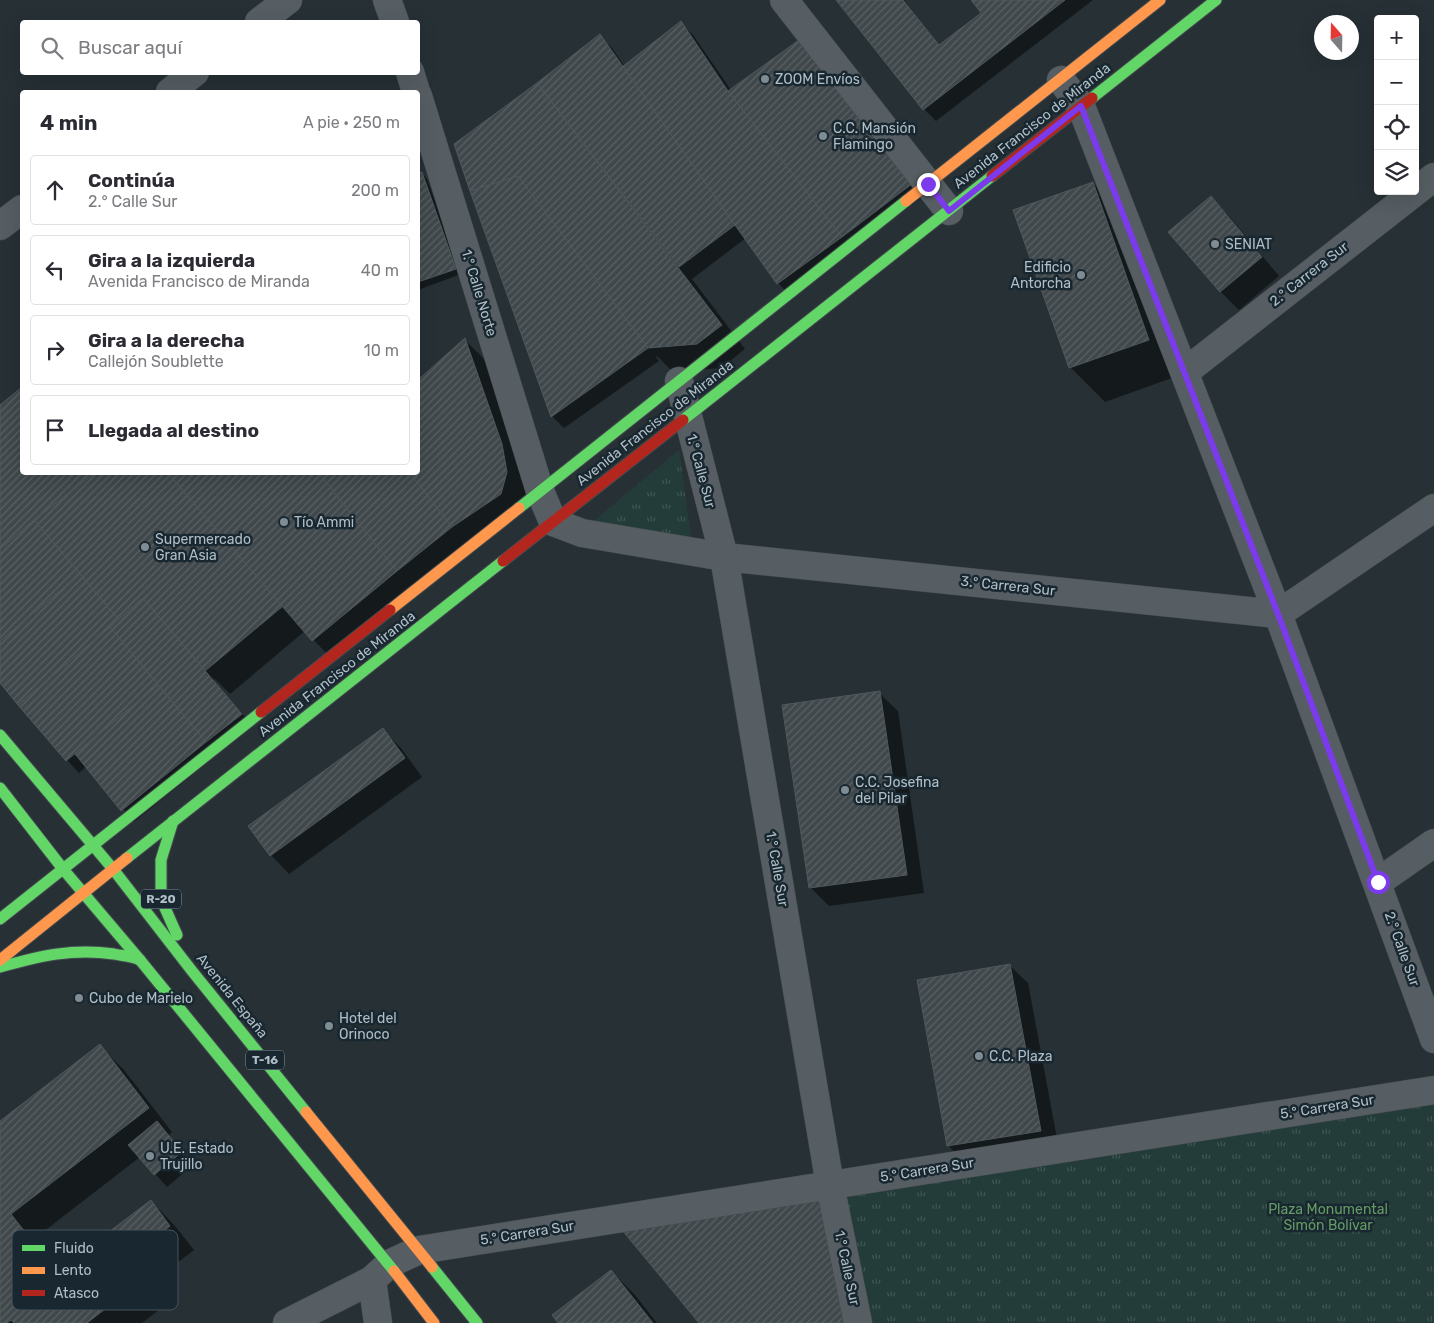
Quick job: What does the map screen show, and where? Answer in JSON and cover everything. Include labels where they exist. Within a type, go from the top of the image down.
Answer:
[{"type":"main road","name":"Avenida Francisco de Miranda","points":[[0,919],[1160,0]]},
{"type":"main road","name":"Avenida Francisco de Miranda","points":[[0,960],[112,869],[1216,0]]},
{"type":"main road","name":"Avenida España","points":[[0,735],[112,869],[192,971],[477,1323]]},
{"type":"main road","name":"T-16","points":[[0,788],[63,869],[140,960],[380,1272],[434,1323]]},
{"type":"main road","name":"R-20","points":[[174,821],[162,860],[161,899],[192,971]]},
{"type":"main road","points":[[0,967],[25,959],[86,951],[133,957],[140,960]]},
{"type":"street","points":[[262,20],[288,0]]},
{"type":"street","points":[[388,0],[393,20]]},
{"type":"street","points":[[784,0],[949,211]]},
{"type":"street","points":[[172,90],[191,75]]},
{"type":"street","points":[[411,75],[415,90]]},
{"type":"street","name":"2.° Calle Sur","points":[[1060,80],[1081,106],[1185,372],[1278,614],[1378,882],[1434,1039]]},
{"type":"street","name":"1.° Calle Norte","points":[[420,102],[540,491],[553,522]]},
{"type":"street","name":"2.° Carrera Sur","points":[[1185,372],[1434,177]]},
{"type":"street","points":[[0,226],[20,210]]},
{"type":"street","name":"1.° Calle Sur","points":[[679,382],[724,557],[830,1185],[858,1323]]},
{"type":"street","points":[[1278,614],[1434,508]]},
{"type":"street","name":"3.° Carrera Sur","points":[[553,522],[582,533],[724,557],[1278,614]]},
{"type":"street","points":[[1378,882],[1434,843]]},
{"type":"street","name":"5.° Carrera Sur","points":[[287,1323],[419,1250],[1434,1090]]},
{"type":"street","points":[[378,1323],[380,1272]]},
{"type":"green space","points":[[679,450],[692,544],[582,531]]},
{"type":"green space","name":"Plaza Monumental Simón Bolívar","points":[[1434,1094],[1434,1323],[863,1323],[835,1187]]},
{"type":"building","points":[[836,0],[903,0],[939,45],[981,13],[971,0],[1065,0],[923,110]]},
{"type":"building","points":[[681,21],[728,91],[842,237],[777,284],[622,67]]},
{"type":"building","points":[[600,34],[735,225],[679,267],[537,83]]},
{"type":"building","name":"C.C. Mansión Flamingo","points":[[806,35],[917,180],[842,237],[728,91]]},
{"type":"building","points":[[537,83],[722,325],[697,344],[648,348],[518,176],[470,191],[454,144]]},
{"type":"building","points":[[420,172],[422,172],[456,269],[420,281]]},
{"type":"building","points":[[518,176],[648,348],[551,417],[470,191]]},
{"type":"building","name":"Edificio Antorcha","points":[[1093,182],[1149,340],[1069,368],[1013,210]]},
{"type":"building","name":"SENIAT","points":[[1211,196],[1262,257],[1220,292],[1168,232]]},
{"type":"building","points":[[465,338],[502,444],[507,472],[501,494],[452,527],[411,475],[420,475],[420,378]]},
{"type":"building","points":[[20,389],[20,475],[92,475],[0,549],[0,405]]},
{"type":"building","name":"Supermercado Gran Asia","points":[[92,475],[170,475],[283,606],[205,671],[143,598],[119,620],[34,520]]},
{"type":"building","name":"Tío Ammi","points":[[170,475],[320,475],[397,571],[312,641]]},
{"type":"building","points":[[320,475],[411,475],[452,527],[397,571]]},
{"type":"building","points":[[34,520],[80,574],[0,641],[0,549]]},
{"type":"building","points":[[80,574],[119,620],[18,705],[0,683],[0,641]]},
{"type":"building","points":[[143,598],[242,714],[206,742],[110,627]]},
{"type":"building","points":[[110,627],[158,685],[66,761],[18,705]]},
{"type":"building","points":[[158,685],[206,742],[121,811],[75,754]]},
{"type":"building","name":"C.C. Josefina del Pilar","points":[[880,691],[907,875],[809,888],[782,705]]},
{"type":"building","points":[[383,728],[405,758],[270,856],[248,826]]},
{"type":"building","name":"C.C. Plaza","points":[[1010,964],[1041,1131],[947,1146],[917,980]]},
{"type":"building","points":[[100,1044],[149,1108],[11,1214],[23,1230],[12,1230],[12,1310],[104,1310],[87,1323],[14,1323],[11,1320],[7,1323],[0,1323],[0,1121]]},
{"type":"building","points":[[157,1121],[182,1152],[154,1175],[128,1145]]},
{"type":"building","points":[[821,1197],[847,1323],[699,1323],[622,1230]]},
{"type":"building","points":[[151,1200],[170,1226],[165,1230],[111,1230]]},
{"type":"building","points":[[611,1270],[653,1323],[558,1323],[552,1315]]},
{"type":"traffic: fast","points":[[1092,98],[1216,0]]},
{"type":"traffic: fast","points":[[683,420],[992,176]]},
{"type":"traffic: fast","points":[[519,508],[906,201]]},
{"type":"traffic: fast","points":[[127,858],[503,561]]},
{"type":"traffic: fast","points":[[0,919],[261,712]]},
{"type":"traffic: fast","points":[[0,735],[113,869],[192,971],[306,1112]]},
{"type":"traffic: fast","points":[[0,788],[63,869],[140,960],[394,1271]]},
{"type":"traffic: fast","points":[[173,821],[161,860],[161,899],[177,935]]},
{"type":"traffic: fast","points":[[0,967],[43,956],[84,952],[114,954],[140,960]]},
{"type":"traffic: fast","points":[[432,1267],[477,1323]]},
{"type":"traffic: slow","points":[[906,201],[1160,0]]},
{"type":"traffic: slow","points":[[390,610],[519,508]]},
{"type":"traffic: slow","points":[[0,960],[127,858]]},
{"type":"traffic: slow","points":[[306,1112],[432,1267]]},
{"type":"traffic: slow","points":[[394,1271],[434,1323]]},
{"type":"traffic: jam","points":[[992,176],[1092,98]]},
{"type":"traffic: jam","points":[[503,561],[683,420]]},
{"type":"traffic: jam","points":[[261,712],[390,610]]},
{"type":"place","name":"ZOOM Envíos","points":[[765,79]]},
{"type":"place","name":"C.C. Mansión Flamingo","points":[[823,136]]},
{"type":"place","name":"SENIAT","points":[[1215,244]]},
{"type":"place","name":"Edificio Antorcha","points":[[1081,275]]},
{"type":"place","name":"Tío Ammi","points":[[284,522]]},
{"type":"place","name":"Supermercado Gran Asia","points":[[145,547]]},
{"type":"place","name":"C.C. Josefina del Pilar","points":[[845,790]]},
{"type":"place","name":"Cubo de Marielo","points":[[79,998]]},
{"type":"place","name":"Hotel del Orinoco","points":[[329,1026]]},
{"type":"place","name":"C.C. Plaza","points":[[979,1056]]},
{"type":"place","name":"U.E. Estado Trujillo","points":[[150,1156]]},
{"type":"route","points":[[928,184],[949,211],[1081,106],[1278,614],[1378,882]]}]
